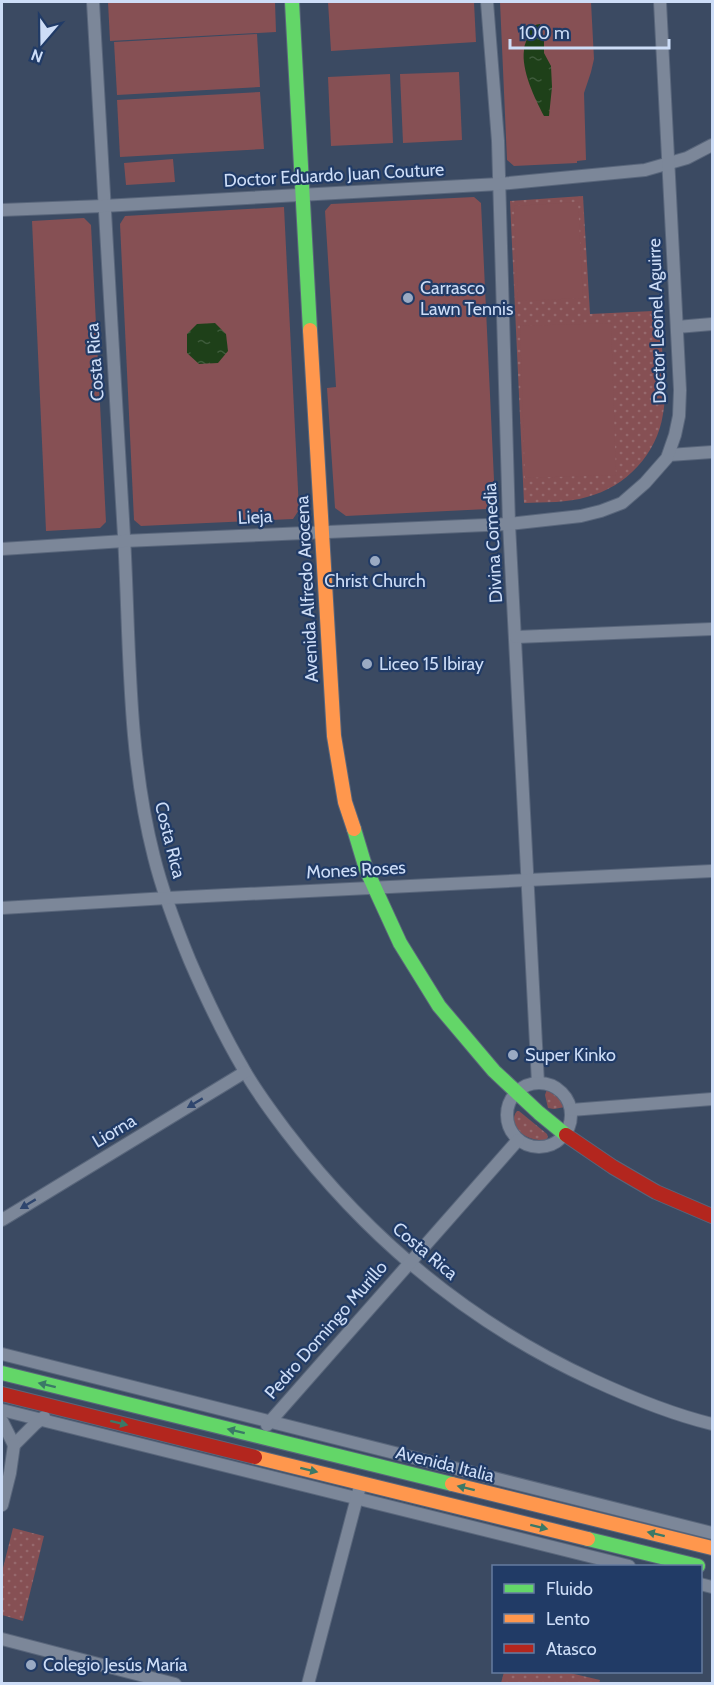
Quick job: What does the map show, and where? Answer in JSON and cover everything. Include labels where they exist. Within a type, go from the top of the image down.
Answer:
[{"type":"main road","name":"Avenida Alfredo Arocena","points":[[292,2],[334,736],[337,761],[354,834],[373,888],[400,943],[439,1006],[494,1071],[565,1134],[613,1167],[656,1192],[712,1216]]},
{"type":"main road","name":"Avenida Italia","points":[[2,1374],[712,1548]]},
{"type":"main road","points":[[2,1394],[691,1565]]},
{"type":"street","name":"Costa Rica","points":[[93,2],[124,541],[131,707],[141,801],[154,859],[171,912],[201,987],[221,1030],[245,1072],[304,1155],[330,1185],[408,1263],[482,1318],[549,1359],[627,1395],[712,1424]]},
{"type":"street","name":"Divina Comedia","points":[[487,2],[498,141],[509,524],[538,1083]]},
{"type":"street","name":"Doctor Leonel Aguirre","points":[[509,524],[581,516],[622,503],[645,483],[669,455],[675,435],[679,416],[680,390],[660,2]]},
{"type":"street","name":"Doctor Eduardo Juan Couture","points":[[2,210],[499,184],[645,171],[687,158],[712,145]]},
{"type":"street","points":[[677,327],[712,324]]},
{"type":"street","points":[[669,455],[712,452]]},
{"type":"street","name":"Lieja","points":[[2,549],[124,541],[509,524]]},
{"type":"street","points":[[516,637],[712,629]]},
{"type":"street","name":"Mones Roses","points":[[2,908],[712,872]]},
{"type":"street","name":"Liorna","points":[[2,1220],[245,1072]]},
{"type":"street","points":[[538,1083],[559,1090],[571,1110],[570,1123],[565,1134],[559,1141],[543,1148],[534,1148],[518,1140],[509,1128],[506,1113],[511,1098],[516,1092],[525,1086],[538,1083]]},
{"type":"street","points":[[571,1110],[712,1099]]},
{"type":"street","name":"Pedro Domingo Murillo","points":[[258,1436],[518,1140]]},
{"type":"street","name":"Avenida Italia","points":[[2,1354],[712,1533]]},
{"type":"street","points":[[170,1414],[174,1398]]},
{"type":"street","points":[[2,1505],[14,1445],[41,1419],[62,1408]]},
{"type":"street","points":[[2,1410],[357,1498],[583,1561],[620,1565]]},
{"type":"street","points":[[2,1421],[14,1445]]},
{"type":"street","points":[[150,1446],[153,1431]]},
{"type":"street","points":[[308,1683],[361,1483]]},
{"type":"street","points":[[583,1561],[588,1540]]},
{"type":"street","points":[[635,1565],[639,1552]]},
{"type":"street","points":[[2,1639],[134,1678],[175,1683]]},
{"type":"shaded area","points":[[108,2],[275,2],[276,32],[110,41]]},
{"type":"shaded area","points":[[328,2],[474,2],[476,42],[331,51]]},
{"type":"shaded area","points":[[500,2],[591,2],[594,59],[584,93],[586,160],[577,161],[577,163],[514,166],[507,160]]},
{"type":"shaded area","points":[[257,34],[260,87],[117,95],[114,42]]},
{"type":"shaded area","points":[[459,72],[462,140],[403,143],[400,74]]},
{"type":"shaded area","points":[[390,74],[393,143],[331,146],[328,77]]},
{"type":"shaded area","points":[[260,92],[264,149],[120,157],[117,100]]},
{"type":"shaded area","points":[[173,159],[175,182],[126,185],[124,163]]},
{"type":"shaded area","points":[[583,196],[590,314],[653,311],[660,304],[663,414],[660,429],[647,455],[627,477],[601,492],[579,499],[524,503],[510,201]]},
{"type":"shaded area","name":"Carrasco Lawn Tennis","points":[[474,197],[481,203],[495,501],[488,509],[346,516],[335,508],[327,388],[336,387],[325,211],[331,204]]},
{"type":"shaded area","points":[[578,202],[583,298],[518,301],[514,206]]},
{"type":"shaded area","points":[[284,207],[299,510],[293,519],[141,526],[134,520],[120,224],[125,216]]},
{"type":"shaded area","points":[[84,218],[91,225],[106,522],[100,528],[46,531],[32,221]]},
{"type":"shaded area","points":[[611,323],[616,475],[525,478],[520,326]]},
{"type":"shaded area","points":[[547,1089],[559,1095],[565,1107],[548,1108],[545,1095]]},
{"type":"shaded area","points":[[517,1111],[547,1134],[546,1140],[533,1139],[521,1133],[514,1123]]},
{"type":"shaded area","points":[[13,1528],[44,1536],[23,1621],[2,1615],[2,1572]]},
{"type":"shaded area","points":[[504,1673],[570,1673],[600,1680],[599,1684],[501,1683]]},
{"type":"water","points":[[540,24],[544,39],[544,53],[551,66],[552,87],[549,116],[544,116],[533,93],[524,58],[524,46],[530,29]]},
{"type":"water","points":[[215,323],[226,334],[228,351],[218,363],[199,364],[187,353],[187,334],[197,324]]},
{"type":"traffic: fast","points":[[292,2],[310,330]]},
{"type":"traffic: fast","points":[[354,829],[366,869],[400,943],[439,1006],[494,1071],[566,1135]]},
{"type":"traffic: fast","points":[[2,1373],[452,1484]]},
{"type":"traffic: fast","points":[[588,1539],[694,1565]]},
{"type":"traffic: slow","points":[[310,330],[334,736],[345,802],[354,829]]},
{"type":"traffic: slow","points":[[255,1457],[588,1539]]},
{"type":"traffic: slow","points":[[452,1484],[712,1548]]},
{"type":"traffic: jam","points":[[566,1135],[613,1167],[656,1192],[712,1216]]},
{"type":"traffic: jam","points":[[2,1394],[255,1457]]},
{"type":"place","name":"Carrasco Lawn Tennis","points":[[408,298]]},
{"type":"place","name":"Christ Church","points":[[375,561]]},
{"type":"place","name":"Liceo 15 Ibiray","points":[[367,664]]},
{"type":"place","name":"Super Kinko","points":[[513,1055]]},
{"type":"place","name":"Colegio Jesús María","points":[[31,1665]]}]
